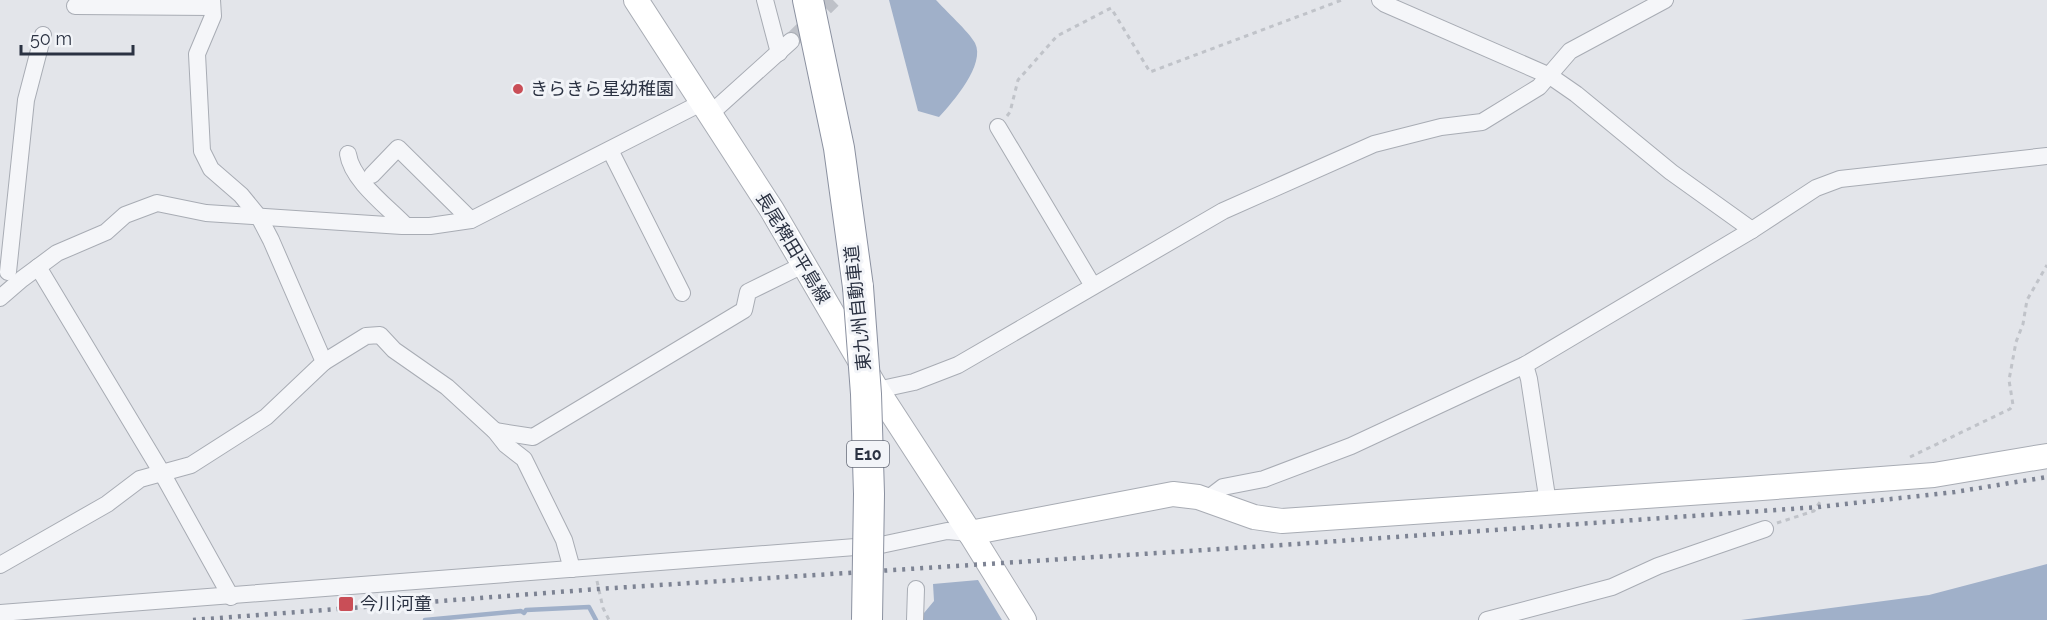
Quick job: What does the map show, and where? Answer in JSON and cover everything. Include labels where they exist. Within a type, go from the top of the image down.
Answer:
[{"type":"highway","name":"東九州自動車道","points":[[808,0],[839,148],[858,287],[866,394],[869,494],[867,620]]},
{"type":"street","name":"長尾稗田平島線","points":[[636,0],[772,210],[878,390],[1024,620]]},
{"type":"street","points":[[10,272],[38,267],[57,253],[106,232],[126,215],[157,203],[206,213],[414,226],[471,220],[610,150],[706,108],[785,47],[765,0]]},
{"type":"street","points":[[1380,0],[1550,76],[1576,94],[1671,172],[1752,230]]},
{"type":"street","points":[[878,390],[914,382],[958,365],[1223,211],[1374,144],[1442,127],[1482,123],[1539,87],[1570,51],[1665,0]]},
{"type":"street","points":[[75,6],[212,4],[213,16],[197,54],[202,151],[211,170],[241,195],[259,217],[324,362]]},
{"type":"street","points":[[0,298],[10,272],[26,100],[43,35]]},
{"type":"street","points":[[998,127],[1093,286]]},
{"type":"street","points":[[414,226],[368,171],[398,148],[471,220]]},
{"type":"street","points":[[610,150],[682,293]]},
{"type":"street","points":[[348,154],[350,164],[357,176],[414,226]]},
{"type":"street","points":[[1206,500],[1223,487],[1264,479],[1351,446],[1526,365],[1752,230],[1816,188],[1839,178],[2047,156]]},
{"type":"street","points":[[495,431],[533,437],[744,310],[748,292],[803,265]]},
{"type":"street","points":[[38,267],[162,473],[231,597]]},
{"type":"street","points":[[0,565],[107,504],[140,479],[191,465],[266,417],[324,362],[366,336],[380,335],[394,350],[447,387],[495,431],[506,445],[524,459],[564,540],[572,569]]},
{"type":"street","points":[[1526,365],[1548,503]]},
{"type":"street","points":[[0,613],[231,597],[880,545],[947,531],[970,532],[1173,494],[1206,500],[1254,517],[1282,521],[1934,475],[2047,456]]},
{"type":"street","points":[[1238,512],[1250,493],[1264,479]]},
{"type":"street","points":[[1487,620],[1612,587],[1658,566],[1765,529]]},
{"type":"street","points":[[915,620],[916,588]]},
{"type":"path","points":[[998,127],[1010,112],[1018,80],[1057,36],[1111,9],[1150,72],[1342,0]]},
{"type":"path","points":[[1906,459],[2010,409],[2013,405],[2009,381],[2016,342],[2023,324],[2027,300],[2047,265]]},
{"type":"path","points":[[1765,529],[1814,511],[1821,499]]},
{"type":"path","points":[[595,568],[603,608],[609,620]]},
{"type":"water","points":[[889,0],[936,0],[963,27],[975,43],[977,52],[972,72],[959,93],[939,117],[918,111]]},
{"type":"water","points":[[2047,564],[2047,620],[1741,620],[1929,595]]},
{"type":"water","points":[[978,580],[1002,620],[924,620],[924,613],[934,601],[933,584]]},
{"type":"waterway","points":[[425,620],[521,611],[524,613],[526,610],[589,607],[596,620]]},
{"type":"tunnel","points":[[791,41],[833,0]]},
{"type":"railway","points":[[193,620],[598,589],[1282,545],[1818,507],[1955,492],[2047,477]]},
{"type":"place","name":"きらきら星幼稚園","points":[[518,89]]},
{"type":"place","name":"今川河童","points":[[346,604]]}]
